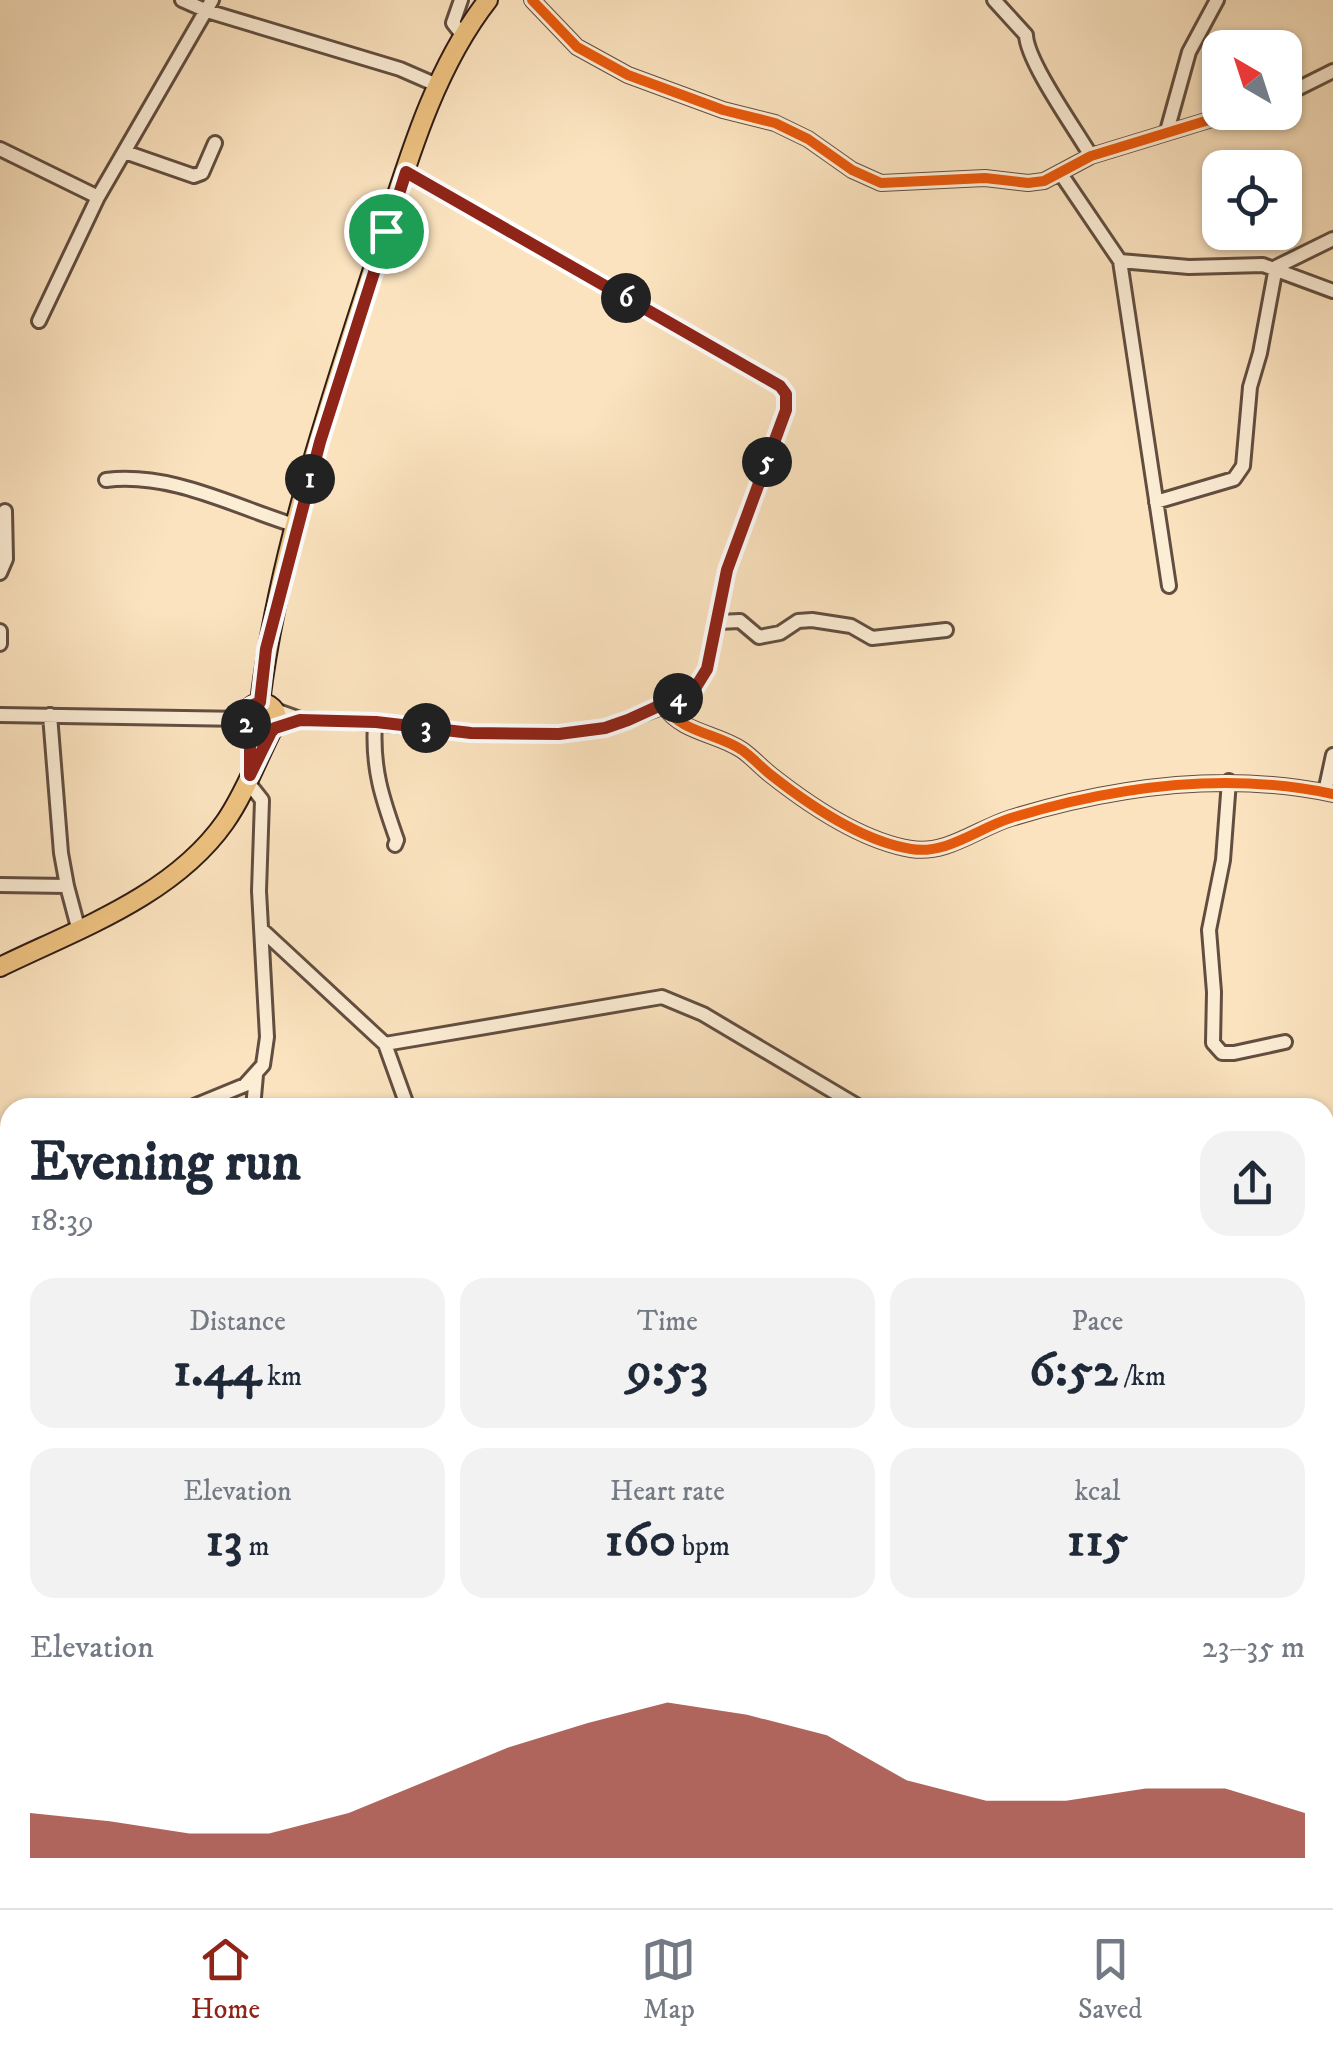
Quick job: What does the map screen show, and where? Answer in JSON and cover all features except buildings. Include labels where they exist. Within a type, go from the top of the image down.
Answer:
[{"type":"main road","points":[[0,967],[80,930],[166,880],[194,858],[224,824],[249,778],[270,718],[266,649],[346,354],[439,86],[464,36],[488,0]]},
{"type":"main road","points":[[249,778],[251,706],[270,718]]},
{"type":"main road","points":[[248,725],[258,734],[270,718]]},
{"type":"street","points":[[182,0],[400,69],[439,86]]},
{"type":"street","points":[[461,0],[453,24],[464,36]]},
{"type":"street","points":[[532,0],[576,47],[628,75],[724,110],[775,123],[880,183],[985,178],[1028,184],[1060,174],[1091,156],[1202,121]]},
{"type":"street","points":[[994,0],[1026,36],[1031,54],[1091,156]]},
{"type":"street","points":[[1167,131],[1189,52],[1217,0]]},
{"type":"street","points":[[40,321],[98,196],[210,6]]},
{"type":"street","points":[[1302,87],[1333,71]]},
{"type":"street","points":[[125,152],[199,176],[215,143]]},
{"type":"street","points":[[0,149],[98,196]]},
{"type":"street","points":[[270,718],[376,722],[471,733],[559,734],[605,728],[694,690],[707,669],[727,570],[786,410],[786,394],[780,386],[406,172]]},
{"type":"street","points":[[1060,174],[1120,261],[1169,586]]},
{"type":"street","points":[[1276,267],[1333,239]]},
{"type":"street","points":[[1120,261],[1190,267],[1264,264],[1333,291]]},
{"type":"street","points":[[1156,502],[1234,479],[1243,466],[1250,387],[1264,337],[1276,267]]},
{"type":"street","points":[[106,480],[136,476],[186,487],[297,526]]},
{"type":"street","points":[[0,573],[6,559],[5,511]]},
{"type":"street","points":[[718,622],[740,621],[759,637],[780,633],[798,621],[812,620],[852,626],[872,638],[946,630]]},
{"type":"street","points":[[0,632],[0,644]]},
{"type":"street","points":[[664,706],[672,717],[740,748],[772,776],[828,813],[867,834],[915,850],[946,846],[1007,819],[1100,794],[1229,781],[1329,793],[1333,755]]},
{"type":"street","points":[[0,714],[248,725]]},
{"type":"street","points":[[50,715],[61,853],[80,930]]},
{"type":"street","points":[[376,722],[373,754],[378,787],[397,840],[395,845]]},
{"type":"street","points":[[212,1098],[256,1075],[263,1066],[267,1038],[261,929],[262,800],[249,778]]},
{"type":"street","points":[[1229,781],[1224,860],[1210,930],[1212,1043],[1222,1053],[1234,1053],[1285,1042]]},
{"type":"street","points":[[0,885],[67,886]]},
{"type":"street","points":[[261,929],[385,1044],[404,1098]]},
{"type":"street","points":[[385,1044],[662,997],[703,1014],[844,1098]]},
{"type":"street","points":[[254,1098],[256,1075]]},
{"type":"cycle path","points":[[532,0],[577,47],[628,75],[723,110],[775,123],[881,183],[985,178],[1044,181],[1091,156],[1202,122]]},
{"type":"cycle path","points":[[406,172],[780,386],[785,394],[786,410],[727,570],[707,669],[694,690],[664,706]]},
{"type":"cycle path","points":[[300,719],[471,733],[559,734],[605,728],[664,706],[680,722],[742,750],[837,820],[892,845],[924,850],[1011,818],[1131,790],[1211,783],[1292,787],[1333,794]]},
{"type":"route","points":[[406,172],[780,386],[786,394],[786,410],[727,570],[707,669],[694,690],[605,728],[559,734],[471,733],[376,722],[300,720],[271,732],[250,775],[246,714],[260,702],[266,649],[297,526],[386,231],[406,172]]}]
